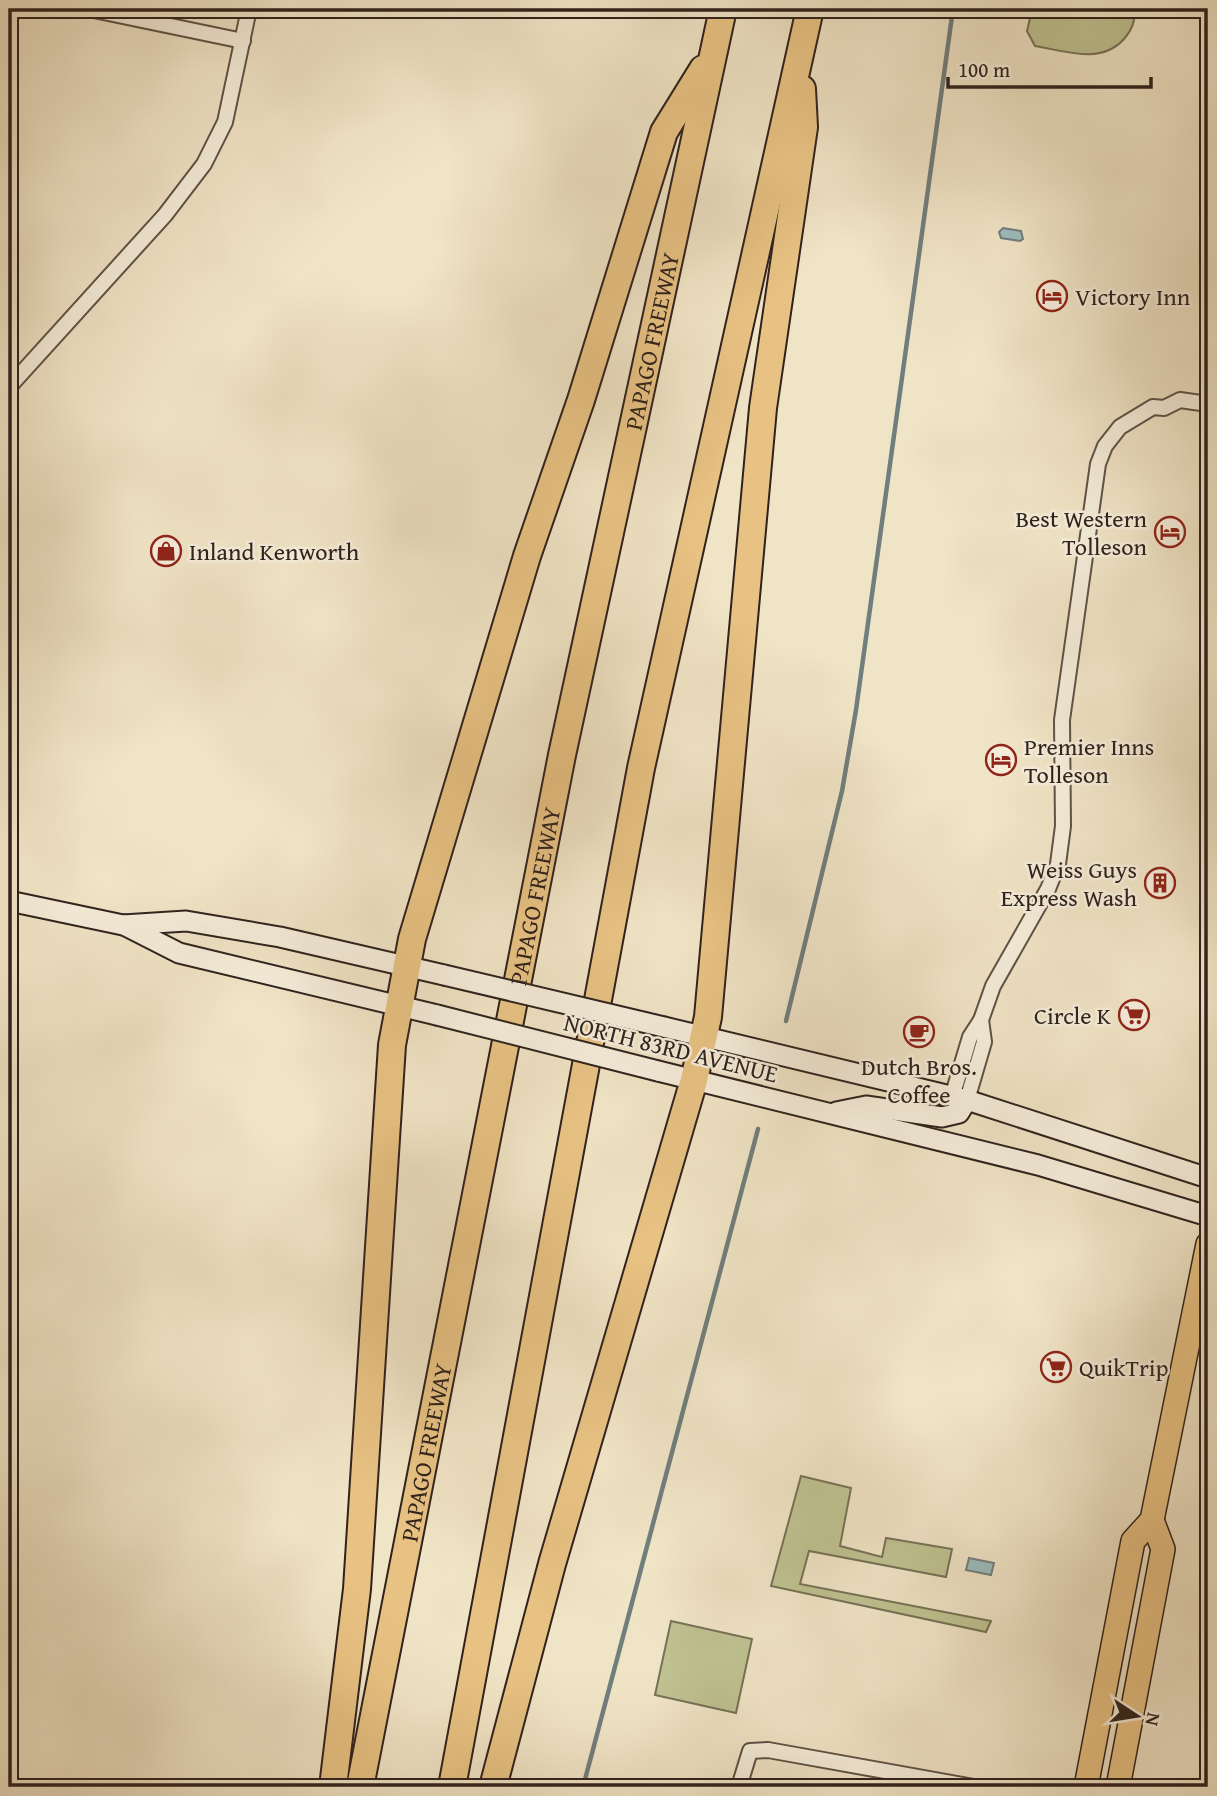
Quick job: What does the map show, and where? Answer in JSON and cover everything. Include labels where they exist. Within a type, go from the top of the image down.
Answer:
[{"type":"highway","name":"PAPAGO FREEWAY","points":[[360,1787],[562,755],[723,9]]},
{"type":"highway","points":[[452,1787],[641,768],[810,9]]},
{"type":"highway","points":[[493,1787],[552,1564],[694,1080],[708,1017],[763,408],[804,127],[801,52]]},
{"type":"highway","points":[[333,1787],[357,1589],[397,1004],[405,965],[527,556],[581,400],[664,132],[713,53]]},
{"type":"main road","name":"NORTH 83RD AVENUE","points":[[9,901],[123,925],[179,953],[397,1004],[1038,1165],[1208,1216]]},
{"type":"main road","name":"NORTH 83RD AVENUE","points":[[123,925],[186,920],[280,937],[405,965],[959,1098],[1208,1178]]},
{"type":"main road","points":[[832,1113],[866,1106],[942,1117],[959,1113],[959,1098]]},
{"type":"main road","points":[[1086,1787],[1133,1541],[1152,1520],[1208,1244]]},
{"type":"main road","points":[[1118,1787],[1163,1549],[1152,1520]]},
{"type":"street","points":[[89,9],[243,41]]},
{"type":"street","points":[[9,387],[165,215],[204,164],[225,122],[249,9]]},
{"type":"street","points":[[959,1098],[984,1042],[981,1020],[1002,966],[1044,896],[1058,864],[1063,833],[1062,720],[1092,489],[1105,446],[1120,427],[1153,407],[1164,408],[1180,400],[1208,404]]},
{"type":"street","points":[[739,1787],[744,1763],[750,1751],[815,1758],[974,1787]]},
{"type":"green space","points":[[1032,9],[1134,9],[1134,17],[1129,32],[1115,47],[1105,52],[1082,54],[1035,46],[1027,31]]},
{"type":"green space","points":[[801,1476],[851,1488],[840,1546],[882,1557],[886,1538],[952,1549],[946,1577],[809,1551],[800,1584],[991,1621],[986,1632],[771,1586]]},
{"type":"green space","points":[[671,1621],[752,1639],[736,1713],[655,1695]]},
{"type":"water","points":[[1003,228],[1021,231],[1023,239],[1020,241],[1001,238],[999,232]]},
{"type":"water","points":[[969,1558],[994,1563],[991,1575],[966,1570]]},
{"type":"waterway","points":[[786,1021],[842,791],[856,710],[953,9]]},
{"type":"waterway","points":[[583,1787],[758,1129]]},
{"type":"place","name":"Victory Inn","points":[[1052,296]]},
{"type":"place","name":"Best Western Tolleson","points":[[1170,532]]},
{"type":"place","name":"Inland Kenworth","points":[[166,551]]},
{"type":"place","name":"Premier Inns Tolleson","points":[[1001,760]]},
{"type":"place","name":"Weiss Guys Express Wash","points":[[1160,883]]},
{"type":"place","name":"Circle K","points":[[1134,1015]]},
{"type":"place","name":"Dutch Bros. Coffee","points":[[919,1032]]},
{"type":"place","name":"QuikTrip","points":[[1056,1367]]}]
